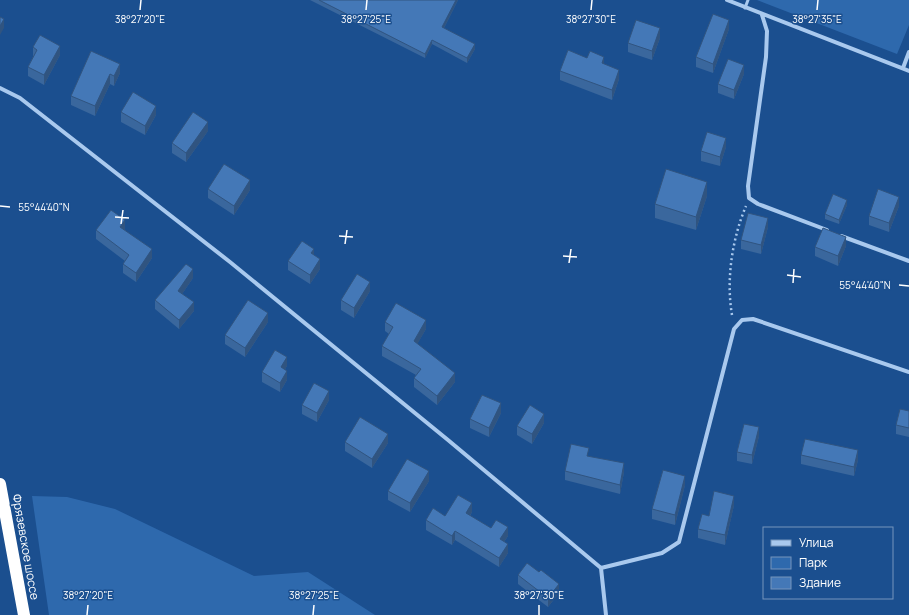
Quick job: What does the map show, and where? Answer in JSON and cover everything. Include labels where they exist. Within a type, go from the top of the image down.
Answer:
[{"type":"highway","name":"Фрязевское шоссе","points":[[0,484],[24,615]]},
{"type":"street","points":[[727,0],[762,15],[909,70]]},
{"type":"street","points":[[762,15],[768,31],[766,57],[748,186],[749,198],[758,204],[830,232]]},
{"type":"street","points":[[902,68],[909,52]]},
{"type":"street","points":[[0,88],[20,98],[230,262],[436,430],[601,568],[606,615]]},
{"type":"street","points":[[837,234],[909,261]]},
{"type":"street","points":[[601,568],[662,553],[679,542],[734,329],[742,320],[753,319],[909,372]]},
{"type":"lane","points":[[745,8],[748,0]]},
{"type":"path","points":[[734,329],[730,307],[730,277],[737,226],[749,198]]},
{"type":"green space","points":[[757,0],[909,0],[909,25],[897,54]]},
{"type":"green space","points":[[32,496],[67,497],[115,509],[254,576],[308,572],[375,615],[49,615]]},
{"type":"building","points":[[319,0],[456,0],[442,27],[475,44],[467,58],[432,40],[425,54]]},
{"type":"building","points":[[713,14],[729,20],[713,64],[696,57]]},
{"type":"building","points":[[0,17],[4,19],[0,26]]},
{"type":"building","points":[[636,20],[660,28],[652,51],[628,43]]},
{"type":"building","points":[[40,35],[60,46],[44,75],[28,67],[37,50],[33,47]]},
{"type":"building","points":[[568,50],[587,58],[590,51],[604,57],[602,63],[619,70],[612,90],[560,71]]},
{"type":"building","points":[[91,51],[120,64],[114,76],[110,74],[95,106],[71,96]]},
{"type":"building","points":[[728,59],[744,65],[734,90],[718,84]]},
{"type":"building","points":[[133,92],[156,106],[145,126],[121,112]]},
{"type":"building","points":[[193,112],[208,122],[186,153],[172,143]]},
{"type":"building","points":[[707,132],[726,138],[720,157],[701,151]]},
{"type":"building","points":[[224,164],[250,180],[234,206],[208,189]]},
{"type":"building","points":[[666,169],[707,182],[696,217],[655,204]]},
{"type":"building","points":[[878,189],[899,197],[889,223],[869,216]]},
{"type":"building","points":[[833,194],[847,200],[839,220],[825,214]]},
{"type":"building","points":[[111,210],[125,220],[120,227],[152,249],[136,273],[123,264],[129,255],[96,230]]},
{"type":"building","points":[[748,213],[768,218],[761,245],[741,240]]},
{"type":"building","points":[[823,228],[846,237],[838,256],[815,247]]},
{"type":"building","points":[[302,241],[314,249],[311,253],[320,259],[310,275],[288,261]]},
{"type":"building","points":[[186,264],[193,269],[178,291],[194,302],[179,320],[155,300]]},
{"type":"building","points":[[357,274],[370,282],[354,308],[341,300]]},
{"type":"building","points":[[248,300],[268,313],[245,348],[225,335]]},
{"type":"building","points":[[396,303],[426,320],[414,341],[455,373],[437,396],[414,378],[421,369],[382,346],[393,327],[385,322]]},
{"type":"building","points":[[275,350],[287,357],[281,367],[287,371],[280,383],[262,372]]},
{"type":"building","points":[[314,383],[329,391],[317,413],[302,405]]},
{"type":"building","points":[[482,395],[501,403],[489,428],[470,419]]},
{"type":"building","points":[[530,405],[544,414],[532,434],[517,426]]},
{"type":"building","points":[[900,409],[909,411],[909,428],[896,425]]},
{"type":"building","points":[[360,417],[388,434],[372,459],[345,442]]},
{"type":"building","points":[[744,424],[759,427],[752,455],[737,452]]},
{"type":"building","points":[[805,439],[858,450],[854,467],[801,455]]},
{"type":"building","points":[[571,444],[589,448],[587,456],[624,463],[620,485],[565,471]]},
{"type":"building","points":[[407,459],[429,471],[410,503],[388,491]]},
{"type":"building","points":[[663,470],[685,476],[675,515],[652,509]]},
{"type":"building","points":[[714,491],[734,496],[725,535],[698,529],[702,514],[709,516]]},
{"type":"building","points":[[458,495],[472,503],[466,513],[491,528],[496,520],[508,527],[500,539],[508,544],[499,558],[455,531],[452,536],[426,520],[433,508],[445,516]]},
{"type":"building","points":[[527,563],[539,572],[541,570],[559,584],[548,598],[518,575]]}]
